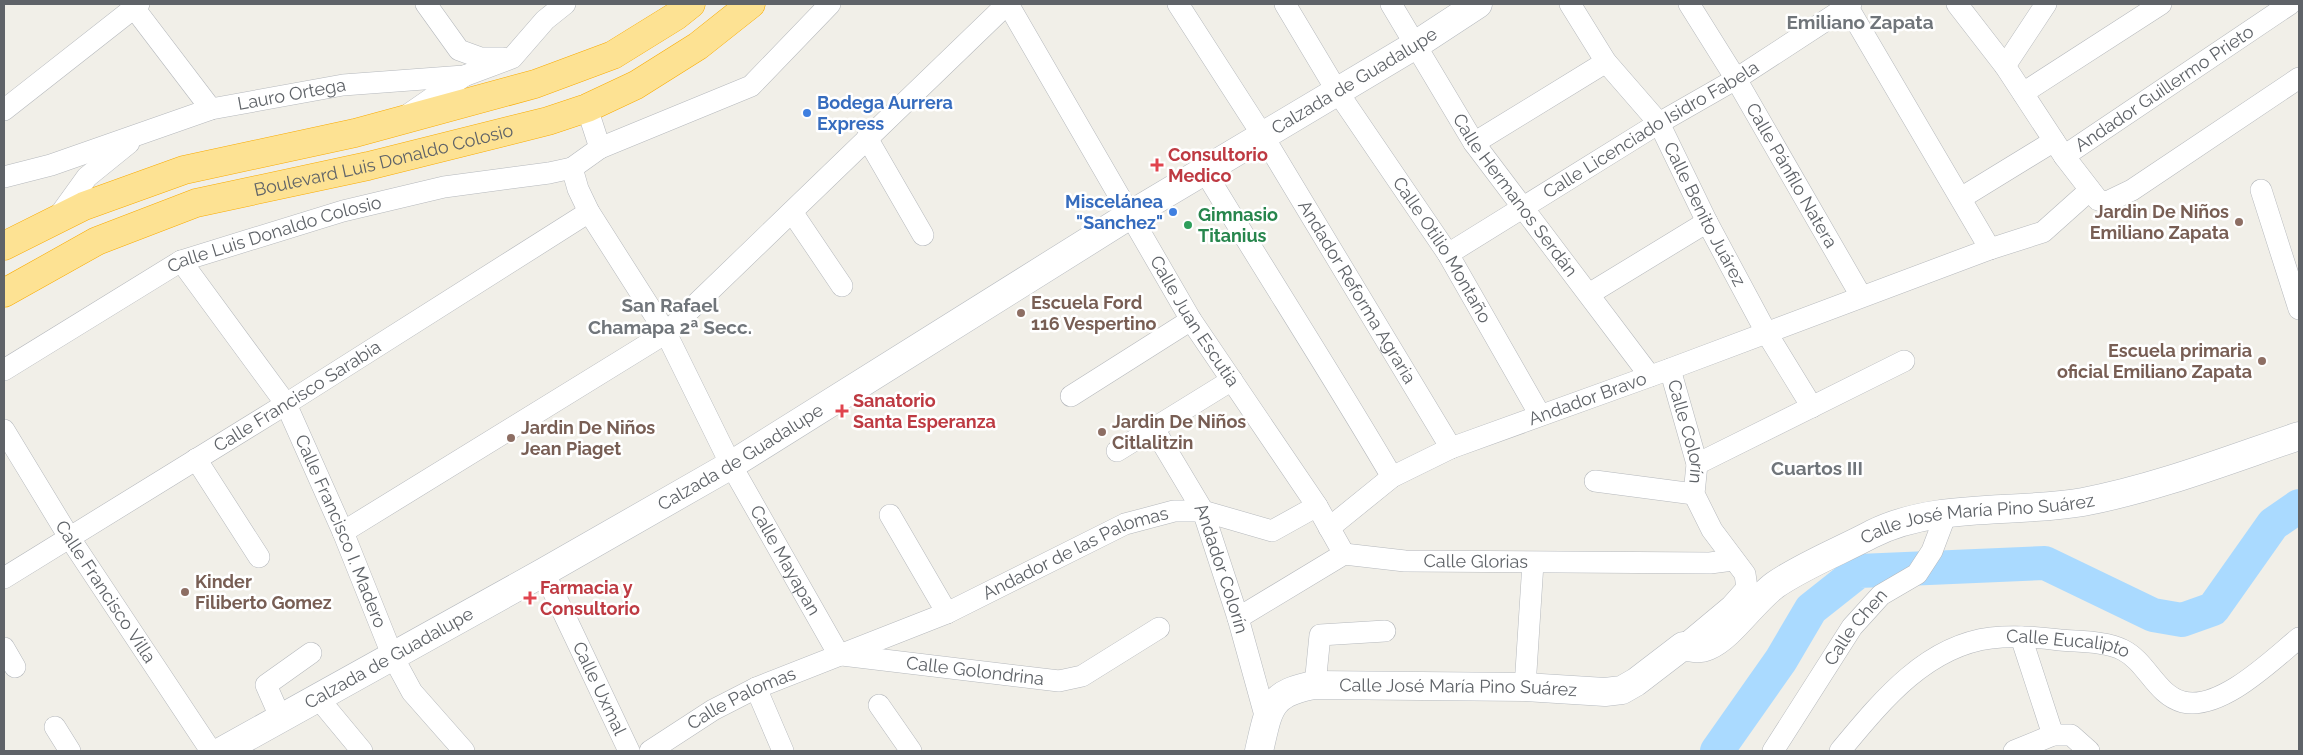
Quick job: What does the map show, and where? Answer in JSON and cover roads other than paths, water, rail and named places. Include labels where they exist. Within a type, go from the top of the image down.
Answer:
[{"type":"highway","name":"Boulevard Luis Donaldo Colosio","points":[[4,246],[84,206],[184,170],[355,133],[535,84],[613,56],[676,16],[691,4]]},
{"type":"highway","name":"Boulevard Luis Donaldo Colosio","points":[[4,293],[97,241],[196,202],[368,166],[548,121],[587,108],[636,85],[698,46],[751,4]]},
{"type":"street","points":[[426,4],[459,50],[481,58],[512,58]]},
{"type":"street","name":"Lauro Ortega","points":[[4,177],[51,165],[211,109],[343,85],[464,76],[512,58],[545,20],[566,4]]},
{"type":"street","points":[[572,168],[600,148],[751,86],[830,4]]},
{"type":"street","points":[[343,532],[666,333],[1007,4]]},
{"type":"street","name":"Calle Juan Escutia","points":[[1007,4],[1191,320],[1317,506],[1344,554]]},
{"type":"street","name":"Andador Reforma Agraria","points":[[1178,4],[1263,136],[1451,448]]},
{"type":"street","name":"Calle Otilio Montaño","points":[[1285,4],[1337,91],[1448,254],[1540,415]]},
{"type":"street","name":"Calle Hermanos Serdán","points":[[1391,4],[1417,44],[1474,143],[1589,294],[1660,372]]},
{"type":"street","name":"Calzada de Guadalupe","points":[[222,751],[393,657],[732,465],[1130,215],[1417,44],[1478,4]]},
{"type":"street","name":"Calle Benito Juárez","points":[[1570,4],[1606,62],[1659,123],[1707,222],[1766,332],[1812,407]]},
{"type":"street","name":"Calle Pánfilo Natera","points":[[1689,4],[1736,79],[1861,296]]},
{"type":"street","points":[[1848,4],[1990,249]]},
{"type":"street","name":"Calle Licenciado Isidro Fabela","points":[[1448,254],[1659,123],[1736,79],[1848,4]]},
{"type":"street","points":[[1957,4],[2005,66],[2059,148],[2098,200],[2107,202],[2132,190],[2298,84]]},
{"type":"street","points":[[2005,66],[2046,4]]},
{"type":"street","points":[[2023,93],[2161,4]]},
{"type":"street","name":"Andador Guillermo Prieto","points":[[1961,198],[2059,148],[2290,4]]},
{"type":"street","points":[[4,108],[135,5],[211,109]]},
{"type":"street","points":[[1474,143],[1606,62]]},
{"type":"street","points":[[400,120],[464,76]]},
{"type":"street","points":[[587,108],[600,148]]},
{"type":"street","points":[[55,220],[87,177],[141,133]]},
{"type":"street","points":[[867,138],[923,235]]},
{"type":"street","name":"Calle Mayapan","points":[[572,168],[578,189],[589,212],[666,333],[732,465],[839,655]]},
{"type":"street","name":"Calle Luis Donaldo Colosio","points":[[4,370],[181,261],[343,211],[444,187],[549,173],[572,168]]},
{"type":"street","points":[[1204,170],[1276,289],[1339,386],[1392,477]]},
{"type":"street","name":"Andador Bravo","points":[[1329,528],[1392,477],[1451,448],[1861,296],[1990,249],[2043,232],[2090,190]]},
{"type":"street","points":[[2261,190],[2299,309]]},
{"type":"street","name":"Calle Francisco Sarabia","points":[[4,578],[286,404],[589,212]]},
{"type":"street","points":[[792,212],[842,286]]},
{"type":"street","points":[[1589,294],[1707,222]]},
{"type":"street","name":"Calle Francisco I. Madero","points":[[181,261],[286,404],[343,532],[393,657],[412,692],[464,751]]},
{"type":"street","points":[[1071,396],[1191,320]]},
{"type":"street","points":[[1697,464],[1904,361]]},
{"type":"street","name":"Calle Colorín","points":[[1660,372],[1697,464],[1694,494],[1712,530],[1745,574],[1747,588]]},
{"type":"street","points":[[1117,450],[1232,380]]},
{"type":"street","name":"Andador Colorín","points":[[1154,429],[1204,511],[1238,618],[1266,719]]},
{"type":"street","name":"Calle Francisco Villa","points":[[4,430],[69,537],[211,751]]},
{"type":"street","name":"Calle José María Pino Suárez","points":[[1682,646],[1695,649],[1708,646],[1723,636],[1755,602],[1776,585],[1879,531],[1913,519],[1946,514],[2082,502],[2149,487],[2299,436]]},
{"type":"street","points":[[196,459],[259,557]]},
{"type":"street","name":"Calle Colorín","points":[[1596,481],[1694,494]]},
{"type":"street","name":"Andador de las Palomas","points":[[839,655],[948,613],[1125,524],[1174,511],[1204,511],[1272,531],[1317,506]]},
{"type":"street","name":"Calle Chen","points":[[1773,751],[1852,627],[1881,595],[1917,574],[1932,551],[1946,514]]},
{"type":"street","points":[[890,515],[948,613]]},
{"type":"street","points":[[1238,618],[1344,554]]},
{"type":"street","name":"Calle Glorias","points":[[1344,554],[1406,561],[1533,563],[1710,563],[1733,560]]},
{"type":"street","points":[[1525,687],[1533,563]]},
{"type":"street","name":"Calle Uxmal","points":[[544,572],[629,751]]},
{"type":"street","name":"Calle José María Pino Suárez","points":[[1259,751],[1266,719],[1273,703],[1284,693],[1315,685],[1525,687],[1605,692],[1622,690],[1636,682],[1682,646],[1731,606],[1747,588]]},
{"type":"street","name":"Calle Golondrina","points":[[839,655],[1059,682],[1082,676],[1159,628]]},
{"type":"street","points":[[1315,685],[1320,635],[1385,631]]},
{"type":"street","points":[[2020,636],[2054,735]]},
{"type":"street","name":"Calle Eucalipto","points":[[1840,751],[1884,698],[1919,669],[1951,650],[1990,638],[2020,636],[2097,644],[2123,650],[2140,664],[2162,689],[2182,702],[2201,702],[2220,696],[2243,683],[2299,638]]},
{"type":"street","points":[[4,648],[15,667]]},
{"type":"street","points":[[280,719],[266,686],[311,653]]},
{"type":"street","name":"Calle Palomas","points":[[650,751],[713,710],[756,688],[778,682],[839,655]]},
{"type":"street","points":[[756,688],[783,751]]},
{"type":"street","points":[[318,698],[362,751]]},
{"type":"street","points":[[878,705],[911,751]]},
{"type":"street","points":[[55,727],[70,751]]},
{"type":"street","points":[[2014,751],[2054,735],[2071,735],[2089,751]]},
{"type":"waterway","points":[[1717,751],[1781,660],[1811,609],[1859,571],[2045,563],[2153,615],[2182,620],[2213,609],[2273,524],[2299,506]]},
{"type":"place","name":"Bodega Aurrera Express","points":[[807,113]]},
{"type":"place","name":"Consultorio Medico","points":[[1157,165]]},
{"type":"place","name":"Miscelánea \"Sanchez\"","points":[[1173,212]]},
{"type":"place","name":"Jardin De Niños Emiliano Zapata","points":[[2239,222]]},
{"type":"place","name":"Gimnasio Titanius","points":[[1188,225]]},
{"type":"place","name":"Escuela Ford 116 Vespertino","points":[[1021,313]]},
{"type":"place","name":"Escuela primaria oficial Emiliano Zapata","points":[[2262,361]]},
{"type":"place","name":"Sanatorio Santa Esperanza","points":[[842,411]]},
{"type":"place","name":"Jardin De Niños Citlalitzin","points":[[1102,432]]},
{"type":"place","name":"Jardin De Niños Jean Piaget","points":[[511,438]]},
{"type":"place","name":"Kinder Filiberto Gomez","points":[[185,592]]},
{"type":"place","name":"Farmacia y Consultorio","points":[[530,598]]},
{"type":"district","name":"Emiliano Zapata","points":[[1860,22]]},
{"type":"district","name":"San Rafael Chamapa 2ª Secc.","points":[[670,316]]},
{"type":"district","name":"Cuartos III","points":[[1817,468]]}]
